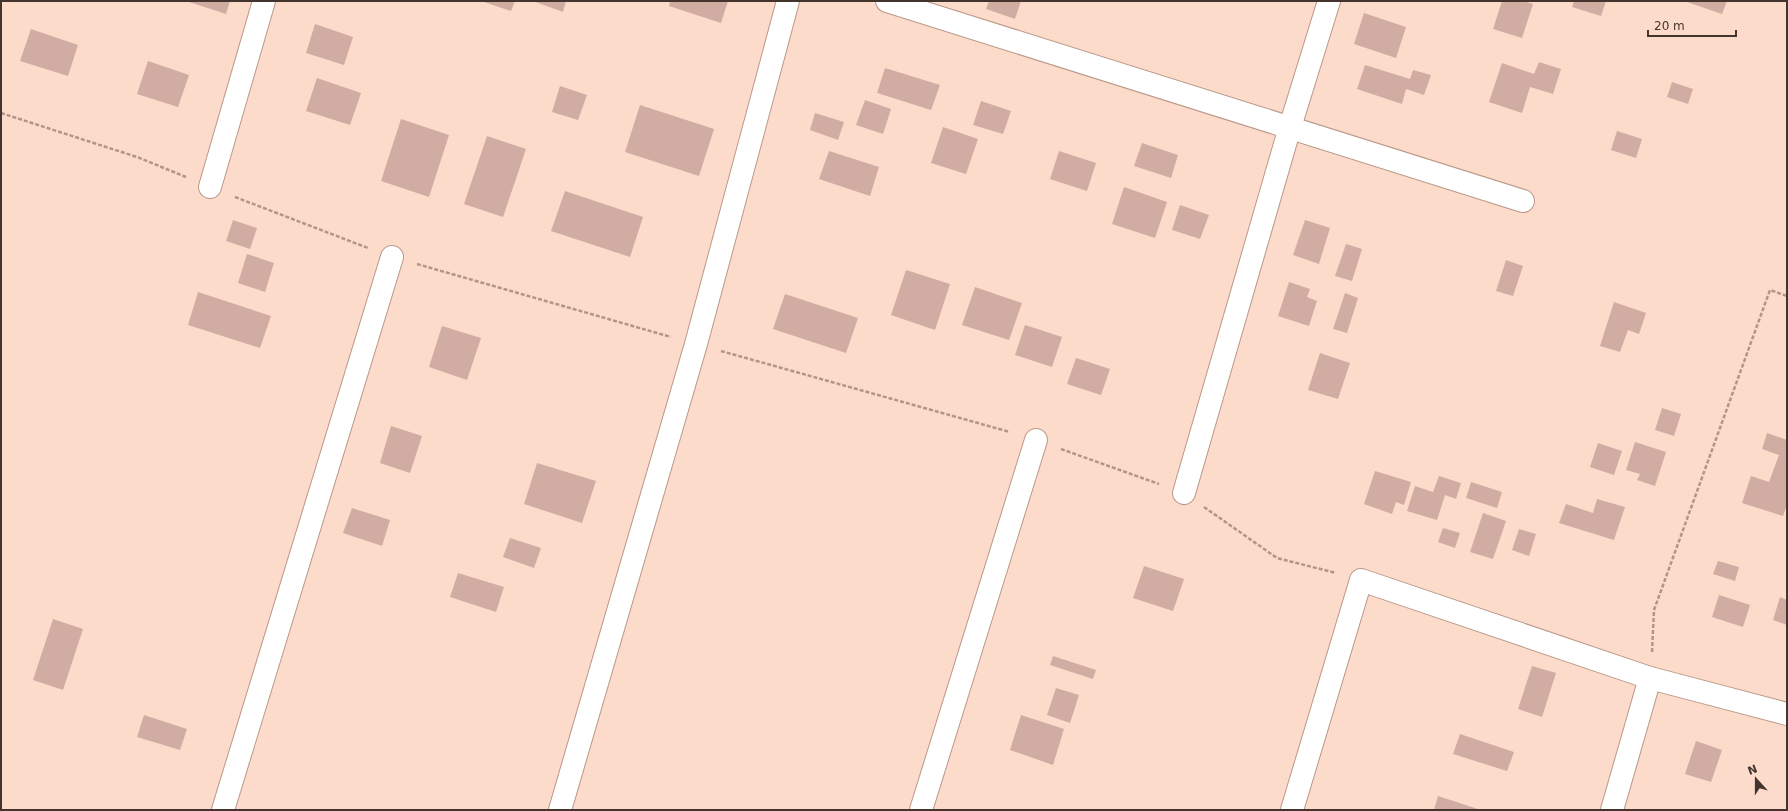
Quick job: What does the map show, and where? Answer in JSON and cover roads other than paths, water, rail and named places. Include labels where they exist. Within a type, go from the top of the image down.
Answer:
[{"type":"street","points":[[210,187],[264,1]]},
{"type":"street","points":[[560,810],[696,344],[788,1]]},
{"type":"street","points":[[887,1],[1523,201]]},
{"type":"street","points":[[1184,493],[1290,127],[1329,1]]},
{"type":"street","points":[[223,810],[392,257]]},
{"type":"street","points":[[921,810],[1036,440]]},
{"type":"street","points":[[1292,810],[1361,580],[1650,678],[1787,714]]},
{"type":"street","points":[[1612,810],[1650,678]]}]
